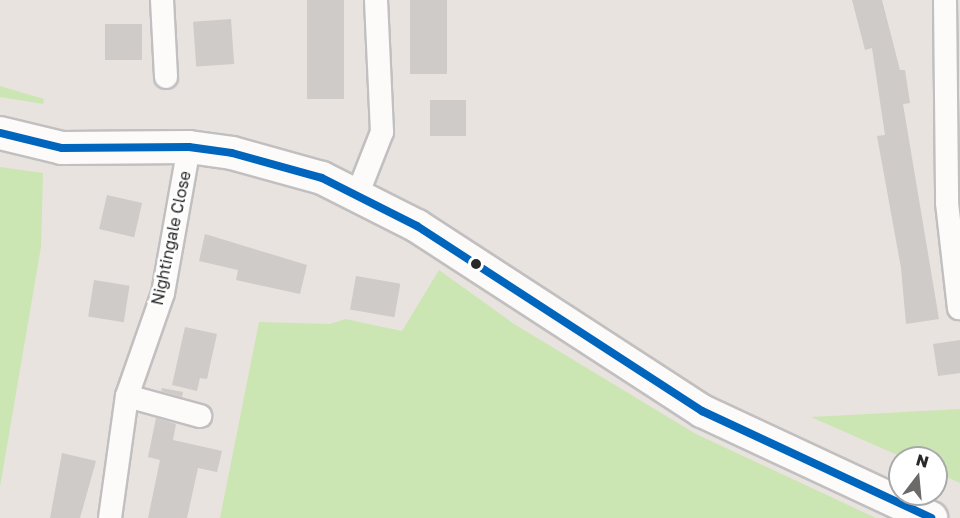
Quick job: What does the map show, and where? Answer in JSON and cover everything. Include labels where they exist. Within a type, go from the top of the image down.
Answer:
[{"type":"street","points":[[162,0],[166,77]]},
{"type":"street","points":[[358,193],[382,132],[376,0]]},
{"type":"street","points":[[945,0],[959,308]]},
{"type":"street","points":[[0,133],[62,148],[189,147],[264,159],[358,193],[702,411],[932,518]]},
{"type":"street","name":"Nightingale Close","points":[[110,518],[127,396],[163,293],[189,147]]},
{"type":"street","points":[[127,396],[200,416]]},
{"type":"green space","points":[[0,86],[44,99],[43,104],[0,97]]},
{"type":"green space","points":[[0,167],[43,173],[41,247],[0,487]]},
{"type":"green space","points":[[439,270],[514,324],[696,434],[876,518],[220,518],[259,322],[330,324],[345,319],[402,331]]},
{"type":"green space","points":[[960,409],[960,483],[948,478],[948,446],[888,446],[888,451],[811,417]]},
{"type":"building","points":[[307,0],[344,0],[344,99],[307,99]]},
{"type":"building","points":[[410,0],[447,0],[447,74],[410,74]]},
{"type":"building","points":[[852,0],[882,0],[900,70],[905,70],[910,103],[903,104],[939,319],[906,324],[901,268],[877,136],[885,135],[872,48],[865,50]]},
{"type":"building","points":[[231,19],[234,64],[196,67],[193,22]]},
{"type":"building","points":[[105,24],[142,24],[142,60],[105,60]]},
{"type":"building","points":[[430,100],[466,100],[466,136],[430,136]]},
{"type":"building","points":[[107,195],[142,203],[134,237],[99,229]]},
{"type":"building","points":[[205,234],[307,265],[300,294],[236,280],[238,270],[199,261]]},
{"type":"building","points":[[356,276],[400,284],[394,317],[350,309]]},
{"type":"building","points":[[94,280],[130,286],[124,322],[88,317]]},
{"type":"building","points":[[185,327],[217,334],[207,379],[200,378],[197,391],[172,385]]},
{"type":"building","points":[[960,340],[960,373],[938,376],[933,344]]},
{"type":"building","points":[[162,388],[183,392],[182,397],[161,391]]},
{"type":"building","points":[[156,418],[176,424],[173,440],[222,451],[217,472],[198,468],[187,518],[148,518],[160,460],[148,457]]},
{"type":"building","points":[[62,453],[96,461],[80,518],[50,518]]},
{"type":"transit line","points":[[0,133],[62,148],[189,147],[232,153],[322,178],[417,226],[702,411],[931,518]]}]
